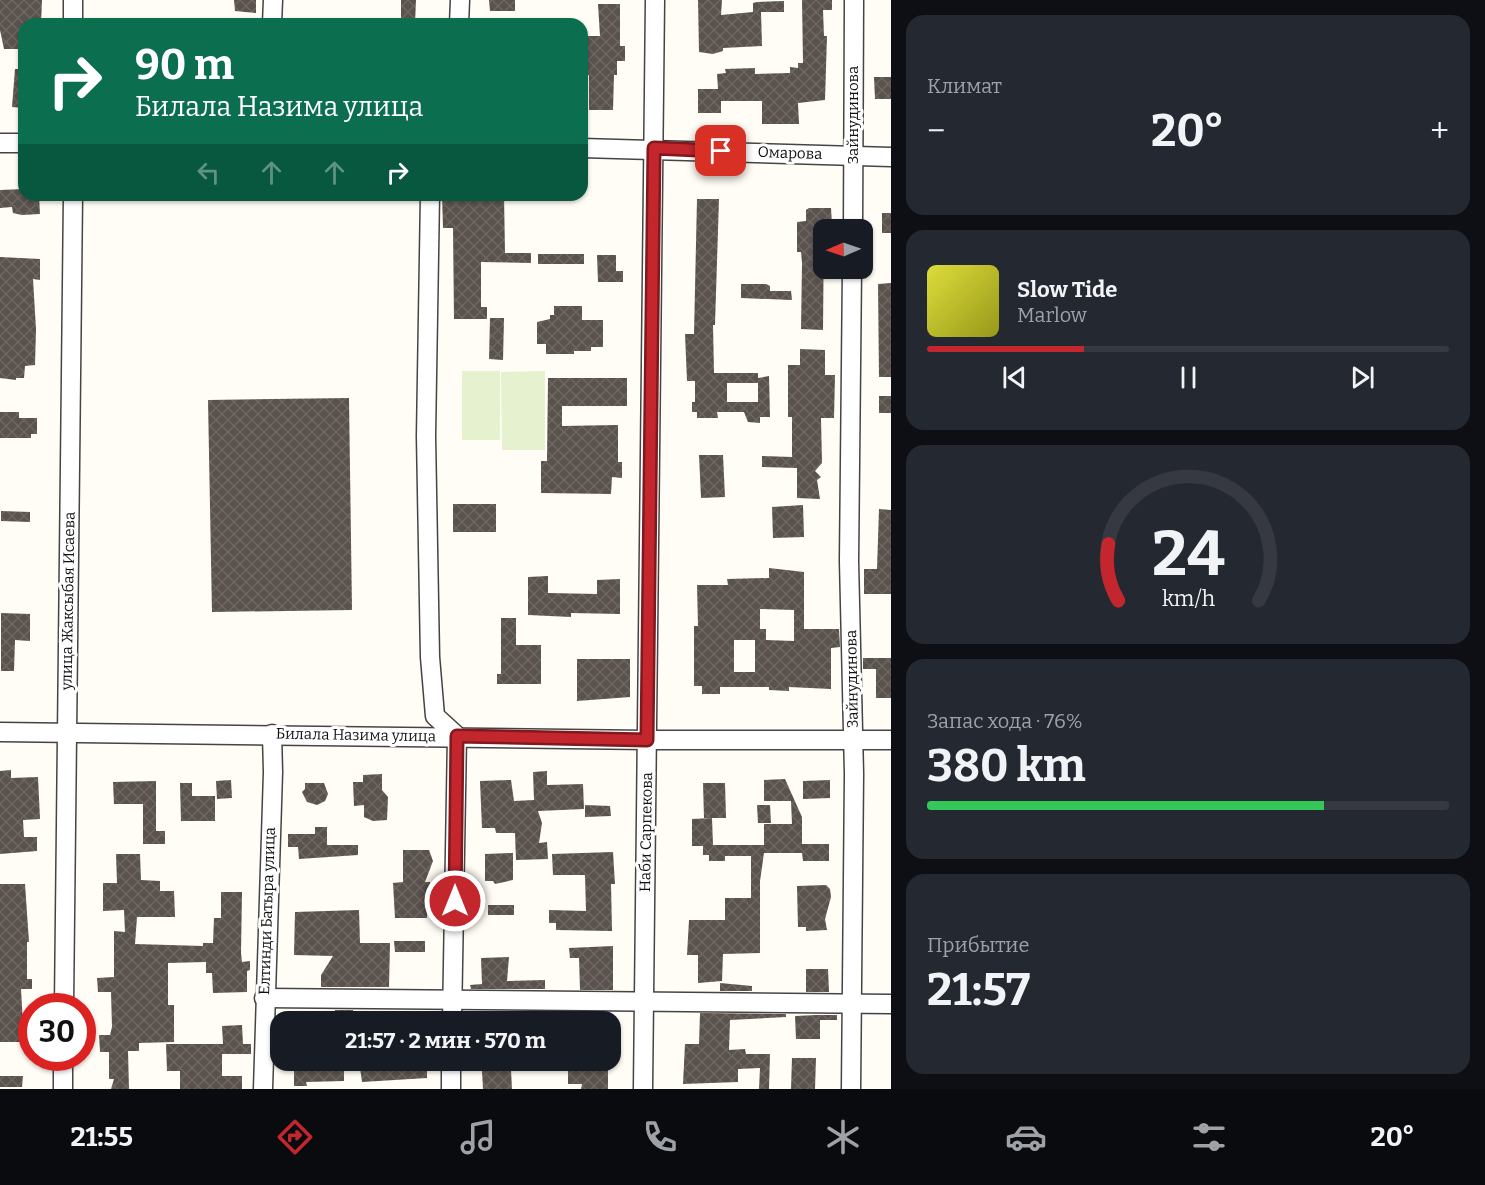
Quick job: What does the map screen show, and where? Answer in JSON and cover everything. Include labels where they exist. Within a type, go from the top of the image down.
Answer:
[{"type":"street","points":[[73,0],[73,18]]},
{"type":"street","points":[[272,18],[273,0]]},
{"type":"street","points":[[459,18],[460,0]]},
{"type":"street","name":"Наби Сарпекова","points":[[643,1089],[655,0]]},
{"type":"street","name":"Зайнудинова","points":[[853,219],[854,0]]},
{"type":"street","points":[[0,143],[18,143]]},
{"type":"street","name":"Омарова","points":[[588,148],[654,148],[891,157]]},
{"type":"street","name":"улица Жаксыбая Исаева","points":[[64,993],[73,201]]},
{"type":"street","points":[[430,201],[426,436],[430,657],[435,716],[457,736],[452,1011]]},
{"type":"street","name":"Зайнудинова","points":[[850,1089],[854,740],[849,561],[852,279]]},
{"type":"street","name":"Билала Назима улица","points":[[0,732],[647,740],[891,740]]},
{"type":"street","name":"Елтинди Батыра улица","points":[[263,1089],[264,998],[273,772],[272,734]]},
{"type":"street","points":[[264,998],[891,1004]]},
{"type":"street","points":[[63,1071],[63,1089]]},
{"type":"street","points":[[451,1089],[452,1071]]},
{"type":"green space","points":[[462,371],[500,371],[500,440],[462,440]]},
{"type":"green space","points":[[545,371],[545,450],[502,450],[501,372]]},
{"type":"building","points":[[0,0],[42,0],[41,18],[18,18],[18,49],[4,49],[0,30]]},
{"type":"building","points":[[234,0],[256,0],[256,13],[235,11]]},
{"type":"building","points":[[401,0],[416,0],[415,18],[401,18]]},
{"type":"building","points":[[489,0],[515,0],[515,11],[490,11]]},
{"type":"building","points":[[698,0],[722,0],[721,15],[753,12],[753,3],[757,2],[784,1],[784,12],[761,12],[762,46],[723,48],[723,51],[713,54],[699,52]]},
{"type":"building","points":[[802,0],[832,0],[832,10],[823,10],[824,36],[827,36],[825,100],[798,103],[799,124],[762,124],[762,101],[721,101],[721,113],[698,113],[698,89],[718,89],[717,74],[726,73],[725,69],[755,68],[755,74],[790,73],[790,67],[798,68],[798,63],[803,63]]},
{"type":"building","points":[[598,4],[620,4],[620,46],[625,46],[625,61],[617,61],[617,75],[614,75],[613,110],[589,110],[588,36],[600,36]]},
{"type":"building","points":[[15,69],[18,69],[18,108],[12,107]]},
{"type":"building","points":[[874,77],[891,77],[891,99],[875,99]]},
{"type":"building","points":[[18,189],[18,201],[39,201],[40,214],[22,215],[13,213],[12,207],[0,208],[0,190]]},
{"type":"building","points":[[697,199],[719,199],[715,325],[713,325],[714,373],[758,373],[758,378],[769,376],[770,417],[760,417],[760,423],[748,422],[744,412],[717,412],[718,418],[697,418],[697,412],[692,412],[692,402],[695,402],[695,381],[687,381],[685,334],[694,334]],"holes":[[[727,383],[758,383],[758,402],[727,402]]]},
{"type":"building","points":[[442,201],[504,201],[505,253],[531,253],[531,263],[481,262],[481,307],[487,307],[487,319],[454,319],[453,228],[443,228]]},
{"type":"building","points":[[831,208],[832,219],[813,219],[813,279],[823,279],[823,330],[801,329],[802,263],[801,252],[797,252],[797,222],[806,221],[806,210]]},
{"type":"building","points":[[882,213],[891,213],[891,233],[882,233]]},
{"type":"building","points":[[538,254],[584,254],[584,264],[538,264]]},
{"type":"building","points":[[597,255],[616,255],[616,271],[623,271],[623,282],[598,282]]},
{"type":"building","points":[[0,257],[40,259],[40,280],[33,279],[36,329],[35,365],[25,366],[24,378],[16,378],[16,380],[0,378]]},
{"type":"building","points":[[891,283],[891,377],[879,377],[878,284]]},
{"type":"building","points":[[741,284],[766,284],[770,286],[770,291],[791,291],[792,300],[741,298]]},
{"type":"building","points":[[554,306],[582,306],[582,320],[603,320],[603,347],[591,347],[591,351],[574,351],[574,354],[546,354],[546,344],[537,344],[537,322],[550,319],[550,315],[554,315]]},
{"type":"building","points":[[490,318],[504,318],[503,360],[489,359]]},
{"type":"building","points":[[800,349],[825,350],[825,375],[835,375],[834,418],[821,418],[822,463],[815,471],[821,477],[817,480],[820,499],[797,498],[797,468],[762,467],[762,456],[792,457],[792,417],[788,417],[788,365],[800,365]]},
{"type":"building","points":[[548,378],[627,378],[627,406],[562,406],[562,426],[618,425],[618,462],[622,462],[622,478],[612,477],[611,494],[541,493],[541,461],[547,461]]},
{"type":"building","points":[[879,396],[891,396],[891,413],[879,413]]},
{"type":"building","points":[[349,398],[352,610],[212,612],[208,400]]},
{"type":"building","points":[[0,412],[19,412],[19,418],[37,418],[37,434],[31,434],[31,438],[0,438]]},
{"type":"building","points":[[699,455],[723,455],[725,497],[701,498]]},
{"type":"building","points":[[453,504],[496,504],[496,532],[453,532]]},
{"type":"building","points":[[803,505],[804,537],[773,538],[772,507]]},
{"type":"building","points":[[879,509],[891,510],[891,594],[864,594],[864,569],[877,569]]},
{"type":"building","points":[[1,511],[30,512],[30,522],[1,521]]},
{"type":"building","points":[[769,568],[804,572],[804,629],[839,629],[840,647],[831,648],[831,689],[789,687],[789,691],[769,690],[769,687],[720,687],[720,694],[702,694],[702,686],[694,686],[694,626],[698,626],[697,585],[728,585],[727,579],[769,578]],"holes":[[[760,609],[794,610],[794,641],[766,640],[766,629],[760,629]],[[734,640],[755,640],[755,672],[734,672]]]},
{"type":"building","points":[[548,576],[548,593],[597,594],[597,580],[620,579],[620,614],[571,613],[571,617],[528,615],[528,577]]},
{"type":"building","points":[[1,613],[30,614],[30,641],[15,640],[14,671],[1,671]]},
{"type":"building","points":[[501,618],[516,618],[516,645],[541,645],[541,684],[497,684],[497,674],[501,674]]},
{"type":"building","points":[[863,658],[891,658],[891,698],[876,698],[876,669],[863,669]]},
{"type":"building","points":[[577,659],[630,659],[630,697],[577,701]]},
{"type":"building","points":[[11,770],[11,778],[38,777],[40,819],[23,820],[24,837],[37,837],[37,851],[0,854],[0,771]]},
{"type":"building","points":[[547,771],[547,785],[583,784],[584,809],[538,811],[542,823],[539,843],[547,842],[548,859],[516,860],[515,833],[496,833],[495,828],[482,828],[480,781],[511,780],[514,801],[534,800],[533,772]]},
{"type":"building","points":[[382,774],[382,790],[388,797],[387,820],[373,821],[364,817],[364,805],[354,806],[353,782],[363,782],[363,775]]},
{"type":"building","points":[[785,779],[802,817],[802,844],[829,844],[829,861],[803,861],[802,853],[764,853],[760,881],[760,953],[723,954],[722,981],[698,983],[698,955],[687,955],[689,920],[725,920],[725,898],[751,898],[751,856],[725,856],[725,861],[709,861],[709,855],[703,855],[703,846],[692,846],[692,819],[712,818],[713,845],[764,845],[764,824],[792,824],[791,801],[764,801],[764,780]]},
{"type":"building","points":[[231,780],[232,798],[217,799],[216,781]]},
{"type":"building","points":[[830,780],[830,798],[803,799],[803,781]]},
{"type":"building","points":[[156,781],[156,831],[165,831],[165,844],[143,844],[143,804],[114,804],[113,782]]},
{"type":"building","points":[[180,783],[192,783],[192,796],[215,796],[215,821],[181,821]]},
{"type":"building","points":[[305,783],[324,783],[328,794],[325,801],[317,805],[307,802],[302,792],[305,789]]},
{"type":"building","points":[[703,783],[725,783],[726,818],[704,818]]},
{"type":"building","points":[[585,805],[610,806],[611,816],[585,817]]},
{"type":"building","points":[[757,805],[770,805],[771,823],[758,823]]},
{"type":"building","points":[[315,827],[327,827],[327,845],[358,845],[358,855],[299,859],[298,847],[288,847],[288,834],[315,834]]},
{"type":"building","points":[[403,850],[429,850],[433,861],[425,882],[430,882],[431,901],[427,904],[427,918],[395,918],[393,883],[403,882]]},
{"type":"building","points":[[613,852],[615,884],[611,884],[612,931],[556,930],[556,923],[549,923],[549,910],[586,911],[585,875],[553,875],[552,854]]},
{"type":"building","points":[[513,853],[513,880],[495,884],[493,881],[485,881],[485,854]]},
{"type":"building","points":[[116,854],[140,854],[141,880],[160,881],[160,891],[174,891],[175,917],[137,917],[135,944],[203,946],[203,943],[213,943],[214,918],[221,918],[221,892],[242,892],[242,962],[250,961],[250,970],[247,971],[247,992],[213,993],[212,973],[206,973],[206,962],[168,963],[168,1005],[174,1005],[174,1042],[139,1043],[139,1051],[128,1051],[129,1089],[111,1089],[114,1079],[109,1079],[109,1052],[100,1052],[99,1035],[110,1035],[112,1027],[111,992],[98,992],[97,978],[114,977],[114,931],[125,932],[124,910],[103,911],[103,883],[117,883]]},
{"type":"building","points":[[0,884],[25,884],[29,942],[27,942],[27,979],[32,979],[32,989],[21,989],[21,993],[18,993],[18,1042],[0,1042]]},
{"type":"building","points":[[826,885],[830,889],[831,897],[825,919],[827,930],[806,931],[806,927],[798,927],[797,886]]},
{"type":"building","points":[[488,905],[514,905],[514,915],[488,915]]},
{"type":"building","points":[[359,910],[360,943],[390,943],[389,987],[321,987],[321,975],[333,956],[294,955],[295,912]]},
{"type":"building","points":[[394,941],[425,941],[425,952],[395,952]]},
{"type":"building","points":[[613,946],[613,990],[580,990],[579,958],[570,958],[569,948]]},
{"type":"building","points":[[509,957],[507,981],[545,980],[545,989],[471,989],[470,985],[482,984],[481,958]]},
{"type":"building","points":[[806,969],[828,969],[829,992],[806,992]]},
{"type":"building","points":[[720,983],[752,986],[752,991],[720,991]]},
{"type":"building","points":[[700,1013],[786,1014],[786,1017],[730,1020],[729,1050],[745,1049],[746,1054],[770,1054],[769,1089],[759,1089],[760,1068],[738,1069],[738,1082],[683,1084],[685,1044],[699,1044]]},
{"type":"building","points":[[837,1015],[837,1020],[820,1020],[820,1039],[796,1039],[795,1016]]},
{"type":"building","points":[[242,1025],[243,1044],[251,1044],[251,1054],[222,1054],[222,1076],[242,1076],[242,1089],[180,1089],[180,1071],[167,1071],[166,1044],[223,1044],[222,1026]]},
{"type":"building","points":[[792,1058],[816,1058],[815,1089],[791,1089]]},
{"type":"building","points":[[294,1071],[344,1071],[344,1081],[306,1082],[307,1086],[294,1086]]},
{"type":"building","points":[[360,1071],[427,1071],[427,1078],[362,1082]]},
{"type":"building","points":[[482,1071],[511,1071],[512,1089],[483,1089]]},
{"type":"building","points":[[568,1071],[608,1071],[608,1089],[581,1089],[582,1084],[568,1084]]},
{"type":"building","points":[[0,1076],[23,1076],[22,1087],[0,1087]]},
{"type":"route","points":[[455,901],[457,736],[647,740],[654,148],[721,151]]}]
